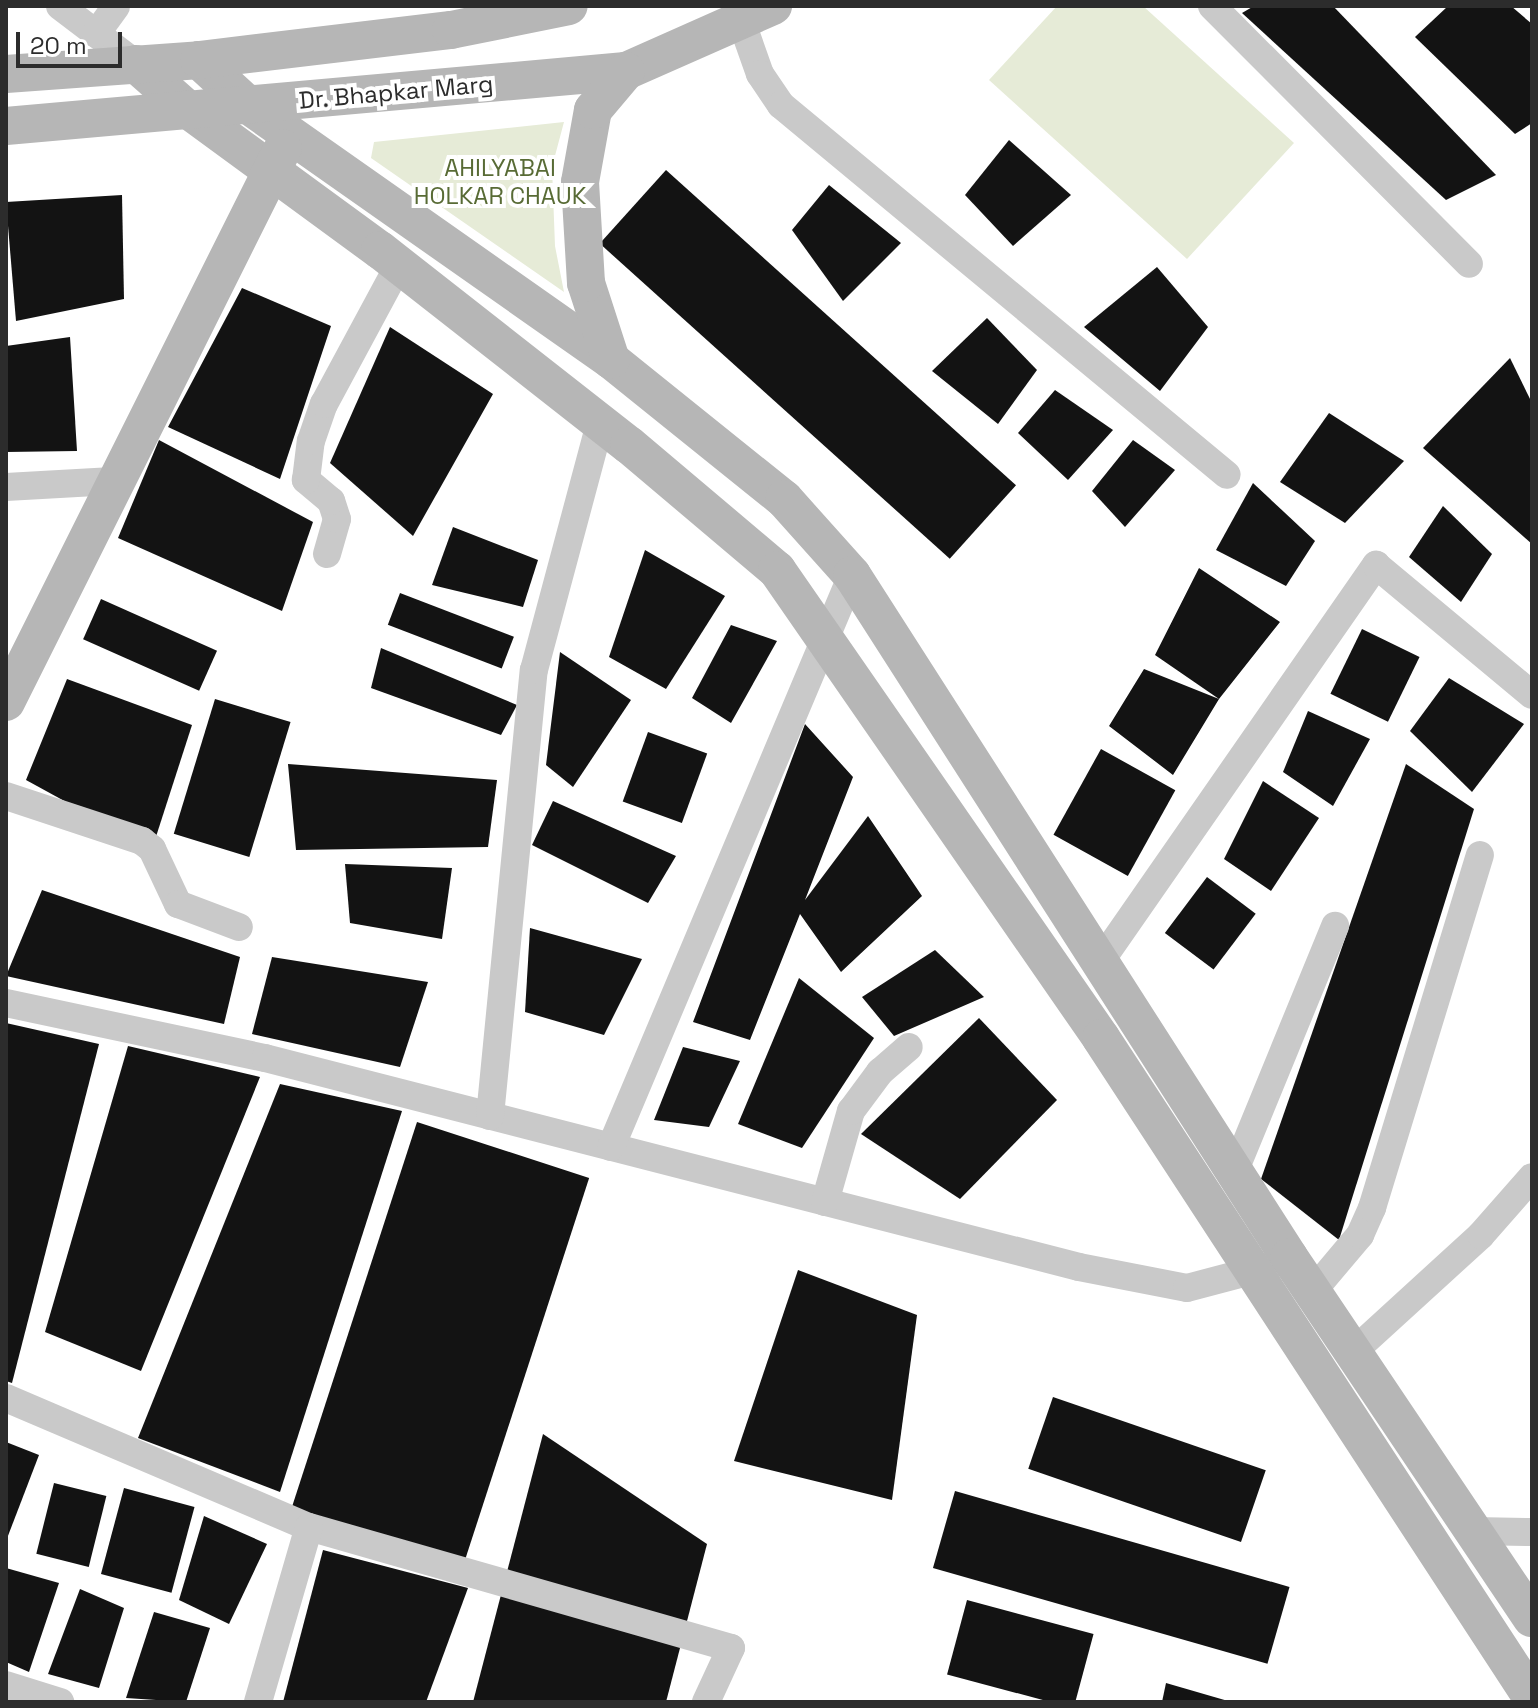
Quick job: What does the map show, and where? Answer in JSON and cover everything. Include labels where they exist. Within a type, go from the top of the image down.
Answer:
[{"type":"main road","points":[[6,74],[199,60],[451,30],[569,6]]},
{"type":"main road","name":"Dr. Bhapkar Marg","points":[[6,126],[626,71],[758,14]]},
{"type":"main road","points":[[199,60],[248,105],[293,132],[611,360],[784,499],[852,575],[1289,1257],[1532,1618]]},
{"type":"main road","points":[[136,64],[187,109],[399,265],[600,423],[777,570],[1101,1038],[1532,1698]]},
{"type":"main road","points":[[611,360],[586,283],[580,182],[593,110],[626,71]]},
{"type":"main road","points":[[6,702],[270,168],[293,132]]},
{"type":"street","points":[[60,6],[136,64]]},
{"type":"street","points":[[96,34],[116,6]]},
{"type":"street","points":[[1212,6],[1469,264]]},
{"type":"street","points":[[758,14],[760,74],[781,105],[1227,475]]},
{"type":"street","points":[[327,554],[337,519],[331,501],[306,480],[311,441],[324,404],[399,265]]},
{"type":"street","points":[[490,1116],[534,670],[600,423]]},
{"type":"street","points":[[6,487],[113,481]]},
{"type":"street","points":[[1100,962],[1376,565],[1532,695]]},
{"type":"street","points":[[611,1147],[852,575]]},
{"type":"street","points":[[6,796],[142,841],[152,849],[178,904],[239,927]]},
{"type":"street","points":[[1312,1292],[1360,1235],[1372,1208],[1480,855]]},
{"type":"street","points":[[1235,1170],[1335,926]]},
{"type":"street","points":[[6,1003],[265,1058],[1079,1267],[1187,1288],[1255,1273],[1289,1257]]},
{"type":"street","points":[[825,1202],[851,1111],[880,1072],[909,1047]]},
{"type":"street","points":[[1353,1352],[1481,1235],[1528,1187]]},
{"type":"street","points":[[6,1398],[309,1527],[731,1648],[706,1702]]},
{"type":"street","points":[[258,1702],[309,1527]]},
{"type":"street","points":[[1473,1531],[1532,1532]]},
{"type":"street","points":[[6,1685],[60,1702]]},
{"type":"green space","points":[[1057,6],[1143,6],[1294,143],[1187,259],[989,80]]},
{"type":"green space","name":"AHILYABAI HOLKAR CHAUK","points":[[564,122],[552,167],[555,246],[564,292],[371,158],[374,142]]},
{"type":"building","points":[[1254,6],[1333,6],[1496,175],[1446,200],[1242,13]]},
{"type":"building","points":[[1448,6],[1511,6],[1532,24],[1532,123],[1515,134],[1415,37]]},
{"type":"building","points":[[1009,140],[1071,195],[1013,246],[965,195]]},
{"type":"building","points":[[666,170],[1016,485],[950,559],[600,244]]},
{"type":"building","points":[[829,185],[901,243],[843,301],[792,230]]},
{"type":"building","points":[[122,195],[124,299],[16,321],[6,202]]},
{"type":"building","points":[[1157,267],[1208,327],[1160,391],[1084,327]]},
{"type":"building","points":[[242,288],[331,326],[280,479],[168,427]]},
{"type":"building","points":[[987,318],[1037,370],[998,424],[932,371]]},
{"type":"building","points":[[390,327],[493,394],[413,536],[330,463]]},
{"type":"building","points":[[70,337],[77,451],[6,452],[6,346]]},
{"type":"building","points":[[1510,358],[1532,403],[1532,544],[1423,448]]},
{"type":"building","points":[[1055,390],[1113,430],[1068,480],[1018,433]]},
{"type":"building","points":[[1329,413],[1404,461],[1345,523],[1280,482]]},
{"type":"building","points":[[159,440],[313,522],[282,611],[118,538]]},
{"type":"building","points":[[1133,440],[1175,470],[1125,527],[1092,491]]},
{"type":"building","points":[[1253,483],[1315,541],[1286,586],[1216,550]]},
{"type":"building","points":[[1443,506],[1492,554],[1461,602],[1409,557]]},
{"type":"building","points":[[453,527],[538,560],[523,607],[432,585]]},
{"type":"building","points":[[645,550],[725,596],[666,689],[609,657]]},
{"type":"building","points":[[1199,568],[1280,622],[1219,699],[1155,655]]},
{"type":"building","points":[[400,593],[514,637],[502,668],[388,625]]},
{"type":"building","points":[[101,599],[217,651],[199,691],[83,639]]},
{"type":"building","points":[[731,625],[777,641],[731,723],[692,698]]},
{"type":"building","points":[[1362,629],[1420,657],[1388,722],[1330,694]]},
{"type":"building","points":[[381,648],[517,705],[501,735],[371,688]]},
{"type":"building","points":[[560,652],[631,700],[573,787],[546,765]]},
{"type":"building","points":[[1144,669],[1219,699],[1173,775],[1109,726]]},
{"type":"building","points":[[1449,678],[1524,724],[1472,792],[1410,731]]},
{"type":"building","points":[[67,679],[192,725],[152,849],[26,780]]},
{"type":"building","points":[[215,699],[291,722],[249,857],[174,834]]},
{"type":"building","points":[[1308,711],[1370,739],[1333,806],[1283,772]]},
{"type":"building","points":[[805,724],[853,777],[805,900],[868,816],[922,896],[841,972],[800,914],[750,1040],[693,1022]]},
{"type":"building","points":[[648,732],[707,754],[682,823],[623,802]]},
{"type":"building","points":[[1101,749],[1175,790],[1128,876],[1053,835]]},
{"type":"building","points":[[288,764],[497,780],[488,847],[296,850]]},
{"type":"building","points":[[1406,764],[1474,809],[1339,1240],[1261,1179]]},
{"type":"building","points":[[1263,781],[1319,818],[1271,891],[1224,859]]},
{"type":"building","points":[[553,801],[676,856],[648,903],[532,845]]},
{"type":"building","points":[[345,864],[452,868],[442,939],[350,923]]},
{"type":"building","points":[[1207,877],[1256,914],[1214,970],[1165,933]]},
{"type":"building","points":[[42,890],[240,957],[224,1024],[6,976]]},
{"type":"building","points":[[530,928],[642,959],[604,1035],[525,1012]]},
{"type":"building","points":[[935,950],[984,997],[894,1036],[862,997]]},
{"type":"building","points":[[272,957],[428,982],[400,1067],[252,1034]]},
{"type":"building","points":[[799,978],[874,1038],[802,1148],[738,1124]]},
{"type":"building","points":[[979,1018],[1057,1100],[960,1199],[861,1134]]},
{"type":"building","points":[[6,1023],[99,1044],[12,1383],[6,1381]]},
{"type":"building","points":[[128,1046],[260,1077],[141,1371],[45,1332]]},
{"type":"building","points":[[683,1047],[740,1061],[709,1127],[654,1120]]},
{"type":"building","points":[[280,1084],[402,1111],[280,1492],[138,1438]]},
{"type":"building","points":[[417,1122],[589,1178],[461,1574],[288,1518]]},
{"type":"building","points":[[798,1270],[917,1315],[892,1500],[734,1461]]},
{"type":"building","points":[[1053,1397],[1266,1470],[1241,1542],[1028,1469]]},
{"type":"building","points":[[543,1434],[707,1544],[666,1702],[473,1702]]},
{"type":"building","points":[[6,1442],[39,1455],[6,1541]]},
{"type":"building","points":[[54,1483],[106,1496],[89,1567],[36,1554]]},
{"type":"building","points":[[124,1488],[195,1507],[171,1593],[101,1574]]},
{"type":"building","points":[[955,1491],[1290,1587],[1267,1664],[933,1568]]},
{"type":"building","points":[[204,1516],[267,1544],[229,1624],[179,1600]]},
{"type":"building","points":[[323,1550],[468,1588],[426,1702],[283,1702]]},
{"type":"building","points":[[6,1568],[59,1583],[29,1672],[6,1662]]},
{"type":"building","points":[[80,1589],[124,1608],[99,1688],[48,1674]]},
{"type":"building","points":[[967,1600],[1094,1634],[1075,1702],[1050,1702],[947,1674]]},
{"type":"building","points":[[154,1612],[210,1628],[186,1702],[126,1698]]},
{"type":"building","points":[[1166,1683],[1228,1701],[1228,1702],[1162,1702]]}]
